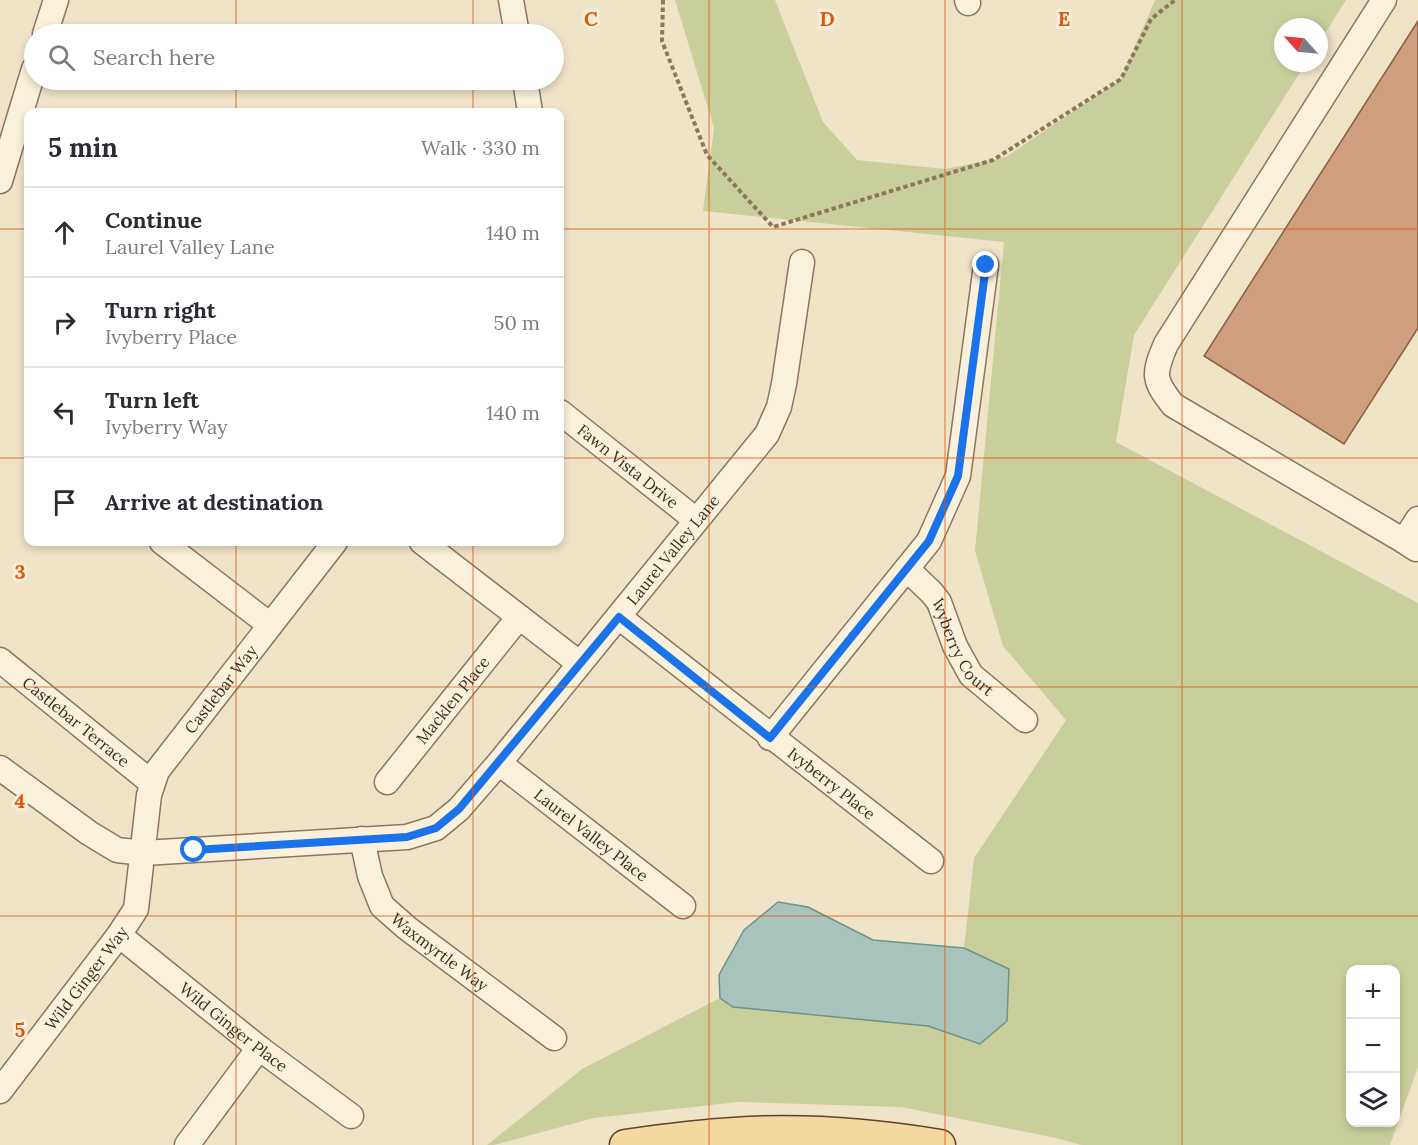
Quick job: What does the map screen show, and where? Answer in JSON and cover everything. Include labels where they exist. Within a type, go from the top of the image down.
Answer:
[{"type":"main road","points":[[625,1145],[736,1132],[862,1134],[940,1145]]},
{"type":"street","points":[[48,24],[56,0]]},
{"type":"street","points":[[511,0],[515,24]]},
{"type":"street","points":[[1384,0],[1166,344],[1157,365],[1158,387],[1173,405],[1411,546],[1418,519]]},
{"type":"street","points":[[0,181],[28,90]]},
{"type":"street","points":[[527,90],[529,108]]},
{"type":"street","name":"Laurel Valley Lane","points":[[1,771],[88,833],[117,850],[144,853],[407,837],[436,828],[459,809],[499,763],[766,434],[778,407],[784,384],[802,262]]},
{"type":"street","points":[[770,738],[929,541],[958,476],[986,265]]},
{"type":"street","name":"Fawn Vista Drive","points":[[564,415],[696,520]]},
{"type":"street","points":[[167,546],[270,625]]},
{"type":"street","name":"Castlebar Way","points":[[144,853],[152,783],[157,771],[332,546]]},
{"type":"street","points":[[427,546],[579,663]]},
{"type":"street","name":"Ivyberry Court","points":[[906,569],[939,602],[955,646],[970,675],[1025,720]]},
{"type":"street","name":"Macklen Place","points":[[387,782],[519,617]]},
{"type":"street","name":"Ivyberry Place","points":[[619,617],[770,738],[931,861]]},
{"type":"street","name":"Castlebar Terrace","points":[[0,660],[152,783]]},
{"type":"street","name":"Laurel Valley Place","points":[[499,763],[683,906]]},
{"type":"street","name":"Waxmyrtle Way","points":[[362,839],[370,876],[382,906],[406,928],[554,1038]]},
{"type":"street","name":"Wild Ginger Way","points":[[0,1091],[119,935],[136,909],[144,853]]},
{"type":"street","name":"Wild Ginger Place","points":[[119,935],[259,1048],[351,1116]]},
{"type":"street","points":[[186,1145],[259,1048]]},
{"type":"path","points":[[663,0],[662,41],[707,155],[773,227],[993,160],[1121,79],[1150,20],[1175,0]]},
{"type":"green space","points":[[675,0],[775,0],[823,122],[857,160],[945,169],[1006,157],[1121,79],[1155,0],[1346,0],[1328,29],[1328,18],[1274,18],[1274,72],[1300,72],[1134,335],[1116,442],[1418,603],[1418,1067],[1400,1117],[1400,965],[1346,965],[1346,1127],[1396,1127],[1390,1145],[1081,1145],[901,1107],[738,1102],[594,1118],[487,1145],[582,1069],[720,998],[733,1007],[928,1026],[981,1044],[1009,970],[964,948],[974,858],[1066,720],[1003,646],[975,551],[1004,242],[703,211],[714,128]]},
{"type":"water","points":[[778,902],[808,907],[873,940],[964,948],[1009,969],[1007,1021],[980,1044],[928,1026],[733,1007],[720,998],[719,975],[744,930]]},
{"type":"building","points":[[1418,21],[1418,328],[1344,444],[1204,356]]},
{"type":"route","points":[[194,850],[407,837],[436,828],[459,809],[499,763],[619,617],[770,738],[929,541],[958,476],[986,265]]}]
